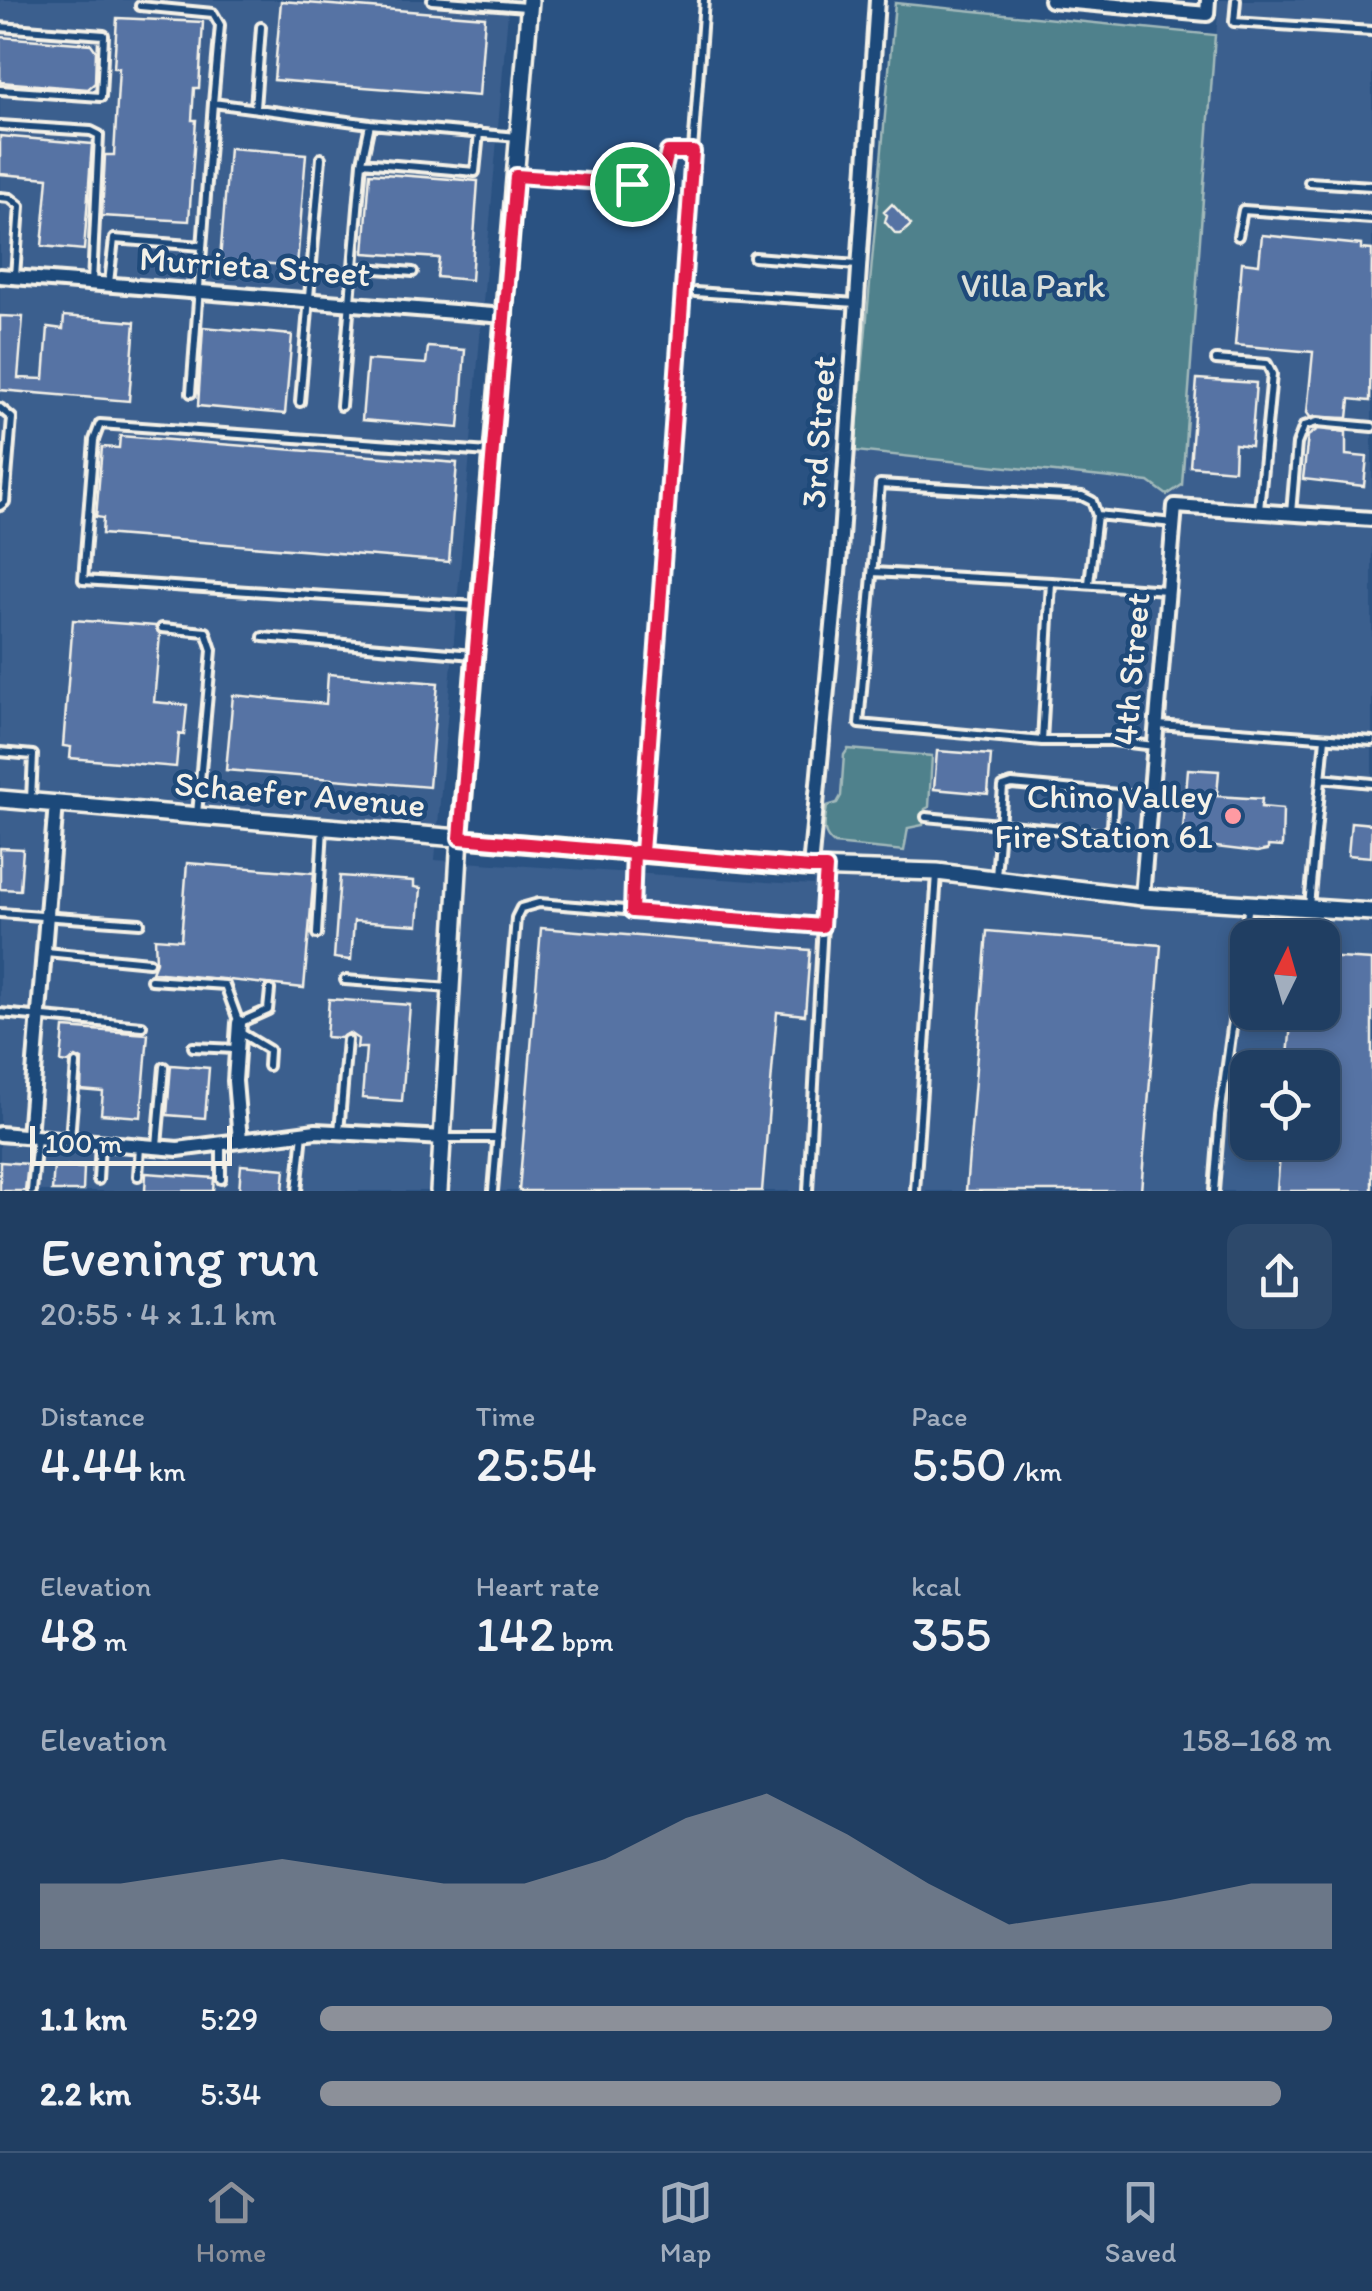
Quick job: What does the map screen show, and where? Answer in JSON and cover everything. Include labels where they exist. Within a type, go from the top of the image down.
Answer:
[{"type":"street","name":"3rd Street","points":[[818,868],[877,0]]},
{"type":"street","points":[[1050,0],[1208,7]]},
{"type":"street","points":[[439,1191],[460,838],[529,4]]},
{"type":"street","name":"Murrieta Street","points":[[7,277],[505,316]]},
{"type":"street","name":"4th Street","points":[[1142,897],[1176,506],[1259,512]]},
{"type":"street","points":[[1259,512],[1372,519]]},
{"type":"street","name":"Schaefer Avenue","points":[[0,800],[818,868],[937,872],[1142,897],[1372,912]]},
{"type":"street","points":[[33,1136],[56,803]]},
{"type":"street","points":[[239,1028],[235,1080],[240,1140]]},
{"type":"street","points":[[0,1134],[178,1149],[303,1132],[444,1138]]},
{"type":"lane","points":[[432,0],[529,4]]},
{"type":"lane","points":[[632,911],[704,0]]},
{"type":"lane","points":[[1236,0],[1234,22],[1372,31]]},
{"type":"lane","points":[[140,6],[213,13],[220,25],[191,392]]},
{"type":"lane","points":[[0,27],[104,35],[101,98],[0,90]]},
{"type":"lane","points":[[255,108],[261,27]]},
{"type":"lane","points":[[213,103],[370,124],[519,137]]},
{"type":"lane","points":[[340,406],[362,162],[370,124]]},
{"type":"lane","points":[[0,125],[92,131],[98,135],[92,283]]},
{"type":"lane","points":[[362,162],[476,172],[479,134]]},
{"type":"lane","points":[[516,176],[658,186],[664,181],[668,152],[693,152]]},
{"type":"lane","points":[[300,402],[322,158]]},
{"type":"lane","points":[[1309,182],[1372,186]]},
{"type":"lane","points":[[0,197],[10,198],[20,206],[7,277]]},
{"type":"lane","points":[[1238,236],[1244,210],[1372,219]]},
{"type":"lane","points":[[109,284],[114,238],[202,246]]},
{"type":"lane","points":[[754,257],[860,265]]},
{"type":"lane","points":[[353,267],[413,272]]},
{"type":"lane","points":[[695,292],[857,303]]},
{"type":"lane","points":[[1216,360],[1266,364],[1272,374],[1259,512]]},
{"type":"lane","points":[[0,408],[12,418],[5,502],[0,506]]},
{"type":"lane","points":[[1291,514],[1297,444],[1304,426],[1317,422],[1372,427]]},
{"type":"lane","points":[[478,606],[83,580],[84,562],[94,440],[100,424],[490,452]]},
{"type":"lane","points":[[1088,583],[1097,515],[1092,501],[1082,496],[880,484],[859,724],[1042,741],[1113,741],[1155,746]]},
{"type":"lane","points":[[1097,515],[1174,523]]},
{"type":"lane","points":[[872,572],[1168,590]]},
{"type":"lane","points":[[1042,741],[1051,582]]},
{"type":"lane","points":[[162,628],[206,632],[210,640],[197,815]]},
{"type":"lane","points":[[264,637],[474,654]]},
{"type":"lane","points":[[1156,725],[1372,741]]},
{"type":"lane","points":[[1309,908],[1325,738]]},
{"type":"lane","points":[[0,752],[33,755],[31,801]]},
{"type":"lane","points":[[1321,778],[1372,783]]},
{"type":"lane","points":[[996,880],[1003,787],[1012,784],[1150,797]]},
{"type":"lane","points":[[926,818],[1105,834],[1112,828],[1114,794]]},
{"type":"lane","points":[[317,934],[323,826]]},
{"type":"lane","points":[[808,1191],[822,926],[818,868]]},
{"type":"lane","points":[[915,1191],[937,872]]},
{"type":"lane","points":[[493,1191],[516,918],[521,908],[539,903],[822,926]]},
{"type":"lane","points":[[1214,1191],[1220,1116],[1250,904]]},
{"type":"lane","points":[[0,914],[140,923]]},
{"type":"lane","points":[[44,952],[149,962]]},
{"type":"lane","points":[[151,980],[225,986],[239,1028],[269,1050],[268,1066]]},
{"type":"lane","points":[[345,980],[452,988]]},
{"type":"lane","points":[[239,1028],[268,1010],[270,990]]},
{"type":"lane","points":[[0,1013],[142,1026]]},
{"type":"lane","points":[[339,1132],[347,1040]]},
{"type":"lane","points":[[193,1047],[238,1049]]},
{"type":"lane","points":[[70,1140],[76,1064]]},
{"type":"lane","points":[[157,1147],[164,1067]]},
{"type":"lane","points":[[297,1191],[303,1132]]},
{"type":"lane","points":[[32,1191],[33,1136]]},
{"type":"lane","points":[[444,1138],[498,1138]]},
{"type":"lane","points":[[98,1180],[100,1142]]},
{"type":"lane","points":[[221,1143],[221,1179]]},
{"type":"lane","points":[[138,1176],[140,1146]]},
{"type":"shaded area","points":[[0,0],[509,0],[435,860],[813,885],[855,451],[1149,482],[1166,495],[1181,485],[1219,0],[1372,0],[1372,1191],[0,1191]]},
{"type":"green space","name":"Villa Park","points":[[895,3],[1215,35],[1182,485],[1167,495],[1149,482],[855,451]]},
{"type":"green space","points":[[848,749],[932,756],[929,807],[925,809],[923,825],[908,828],[904,851],[834,844],[827,836],[827,806],[837,803],[841,796],[844,755]]},
{"type":"building","points":[[281,1],[485,17],[479,96],[274,80]]},
{"type":"building","points":[[117,18],[203,22],[199,88],[194,88],[192,120],[196,120],[189,221],[102,216],[105,155],[114,155],[119,68],[114,68]]},
{"type":"building","points":[[0,37],[91,44],[96,51],[95,83],[88,89],[0,82]]},
{"type":"building","points":[[0,136],[92,144],[84,250],[42,246],[48,178],[0,174]]},
{"type":"building","points":[[229,148],[306,154],[297,266],[220,260]]},
{"type":"building","points":[[370,173],[478,181],[471,280],[437,277],[439,258],[364,253]]},
{"type":"building","points":[[892,204],[911,225],[901,234],[885,222],[884,212]]},
{"type":"building","points":[[1262,235],[1361,245],[1361,249],[1372,250],[1370,401],[1350,399],[1348,418],[1310,417],[1307,413],[1313,352],[1235,345],[1242,262],[1259,264]]},
{"type":"building","points":[[0,316],[23,317],[18,378],[44,379],[48,327],[63,329],[64,316],[135,322],[129,401],[0,390]]},
{"type":"building","points":[[203,327],[292,335],[285,414],[198,406]]},
{"type":"building","points":[[428,347],[465,350],[459,428],[362,420],[367,360],[426,364]]},
{"type":"building","points":[[1197,379],[1256,383],[1251,446],[1235,444],[1234,470],[1190,466]]},
{"type":"building","points":[[1318,429],[1346,432],[1346,455],[1367,457],[1364,486],[1303,479],[1308,436]]},
{"type":"building","points":[[120,436],[457,463],[449,562],[102,534],[103,518],[96,517],[102,447],[119,448]]},
{"type":"building","points":[[73,620],[155,626],[160,634],[154,702],[187,705],[176,767],[70,758],[71,747],[63,746]]},
{"type":"building","points":[[328,674],[438,683],[429,787],[226,770],[233,695],[326,704]]},
{"type":"building","points":[[937,751],[991,755],[988,794],[934,789]]},
{"type":"building","name":"Chino Valley Fire Station 61","points":[[1188,769],[1219,771],[1217,796],[1262,799],[1261,807],[1283,809],[1282,847],[1268,846],[1268,850],[1257,852],[1182,843]]},
{"type":"building","points":[[1351,822],[1372,824],[1371,857],[1348,855]]},
{"type":"building","points":[[0,848],[23,849],[20,890],[0,889]]},
{"type":"building","points":[[187,863],[314,873],[304,988],[152,972],[156,962],[155,938],[181,940]]},
{"type":"building","points":[[340,876],[414,881],[414,887],[421,888],[418,925],[354,921],[351,960],[334,958]]},
{"type":"building","points":[[541,928],[810,950],[805,1015],[777,1012],[762,1191],[519,1191]]},
{"type":"building","points":[[987,931],[1161,945],[1141,1191],[966,1191]]},
{"type":"building","points":[[1340,958],[1372,960],[1372,1191],[1277,1191],[1280,1160],[1340,1160],[1340,1050],[1289,1050],[1290,1030],[1340,1030]]},
{"type":"building","points":[[329,999],[410,1005],[402,1101],[362,1098],[366,1048],[357,1048],[358,1039],[349,1033],[341,1038],[326,1037]]},
{"type":"building","points":[[64,1028],[148,1034],[141,1117],[101,1114],[103,1092],[81,1090],[82,1060],[76,1057],[69,1063],[61,1062]]},
{"type":"building","points":[[171,1065],[209,1068],[205,1118],[167,1115]]},
{"type":"building","points":[[0,1162],[28,1164],[25,1191],[0,1191]]},
{"type":"building","points":[[241,1165],[285,1169],[283,1191],[239,1191]]},
{"type":"building","points":[[54,1166],[84,1168],[83,1191],[52,1191]]},
{"type":"building","points":[[146,1173],[214,1178],[213,1191],[145,1191]]},
{"type":"place","name":"Chino Valley Fire Station 61","points":[[1233,816]]},
{"type":"route","points":[[632,184],[516,176],[460,838],[634,852],[810,868],[826,868],[822,926],[632,911],[634,852],[642,852],[693,152],[668,152],[660,185],[632,184]]}]
